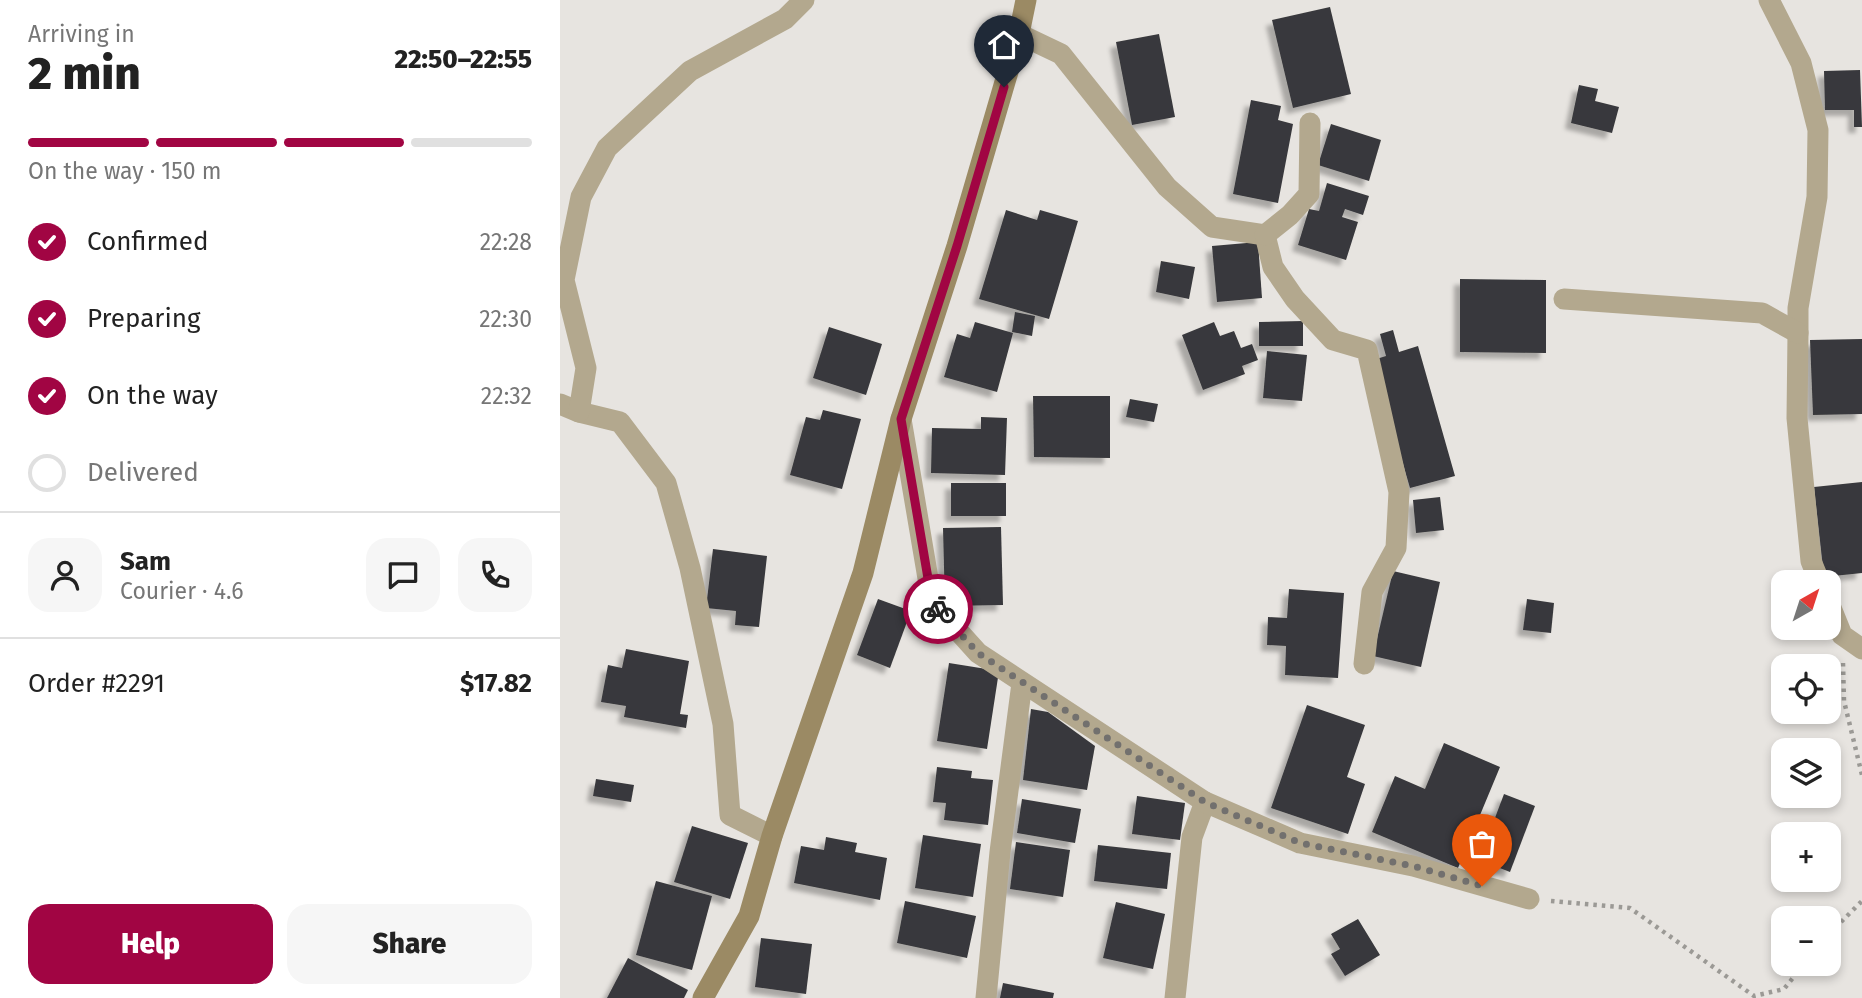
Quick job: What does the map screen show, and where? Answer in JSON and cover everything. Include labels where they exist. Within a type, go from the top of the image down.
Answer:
[{"type":"street","points":[[772,836],[730,815],[723,724],[690,568],[666,483],[620,422],[570,408],[586,368],[564,280],[581,197],[607,148],[690,71],[785,19],[804,0]]},
{"type":"street","points":[[703,998],[749,916],[772,836],[863,573],[901,419],[957,246],[1019,34],[1026,0]]},
{"type":"street","points":[[1769,0],[1801,63],[1818,130],[1817,197],[1798,308],[1797,418],[1811,561],[1815,570]]},
{"type":"street","points":[[1019,34],[1061,54],[1167,187],[1212,227],[1265,235],[1290,215],[1309,194],[1311,123]]},
{"type":"street","points":[[1265,235],[1273,267],[1295,299],[1333,340],[1367,351],[1370,363],[1399,492],[1396,548],[1372,592],[1364,664]]},
{"type":"street","points":[[1564,299],[1762,313],[1798,333]]},
{"type":"street","points":[[901,419],[932,602],[978,653],[1205,802],[1300,843],[1413,866],[1529,899]]},
{"type":"street","points":[[1842,635],[1862,649]]},
{"type":"street","points":[[986,998],[1000,852],[1022,683]]},
{"type":"street","points":[[1175,998],[1192,836],[1205,802]]},
{"type":"path","points":[[1842,635],[1844,701],[1862,775]]},
{"type":"path","points":[[1529,899],[1630,908],[1754,996],[1784,989],[1794,976]]},
{"type":"path","points":[[1841,922],[1862,901]]},
{"type":"building","points":[[1330,7],[1351,94],[1293,108],[1272,20]]},
{"type":"building","points":[[1159,34],[1175,117],[1132,125],[1116,42]]},
{"type":"building","points":[[1860,70],[1862,127],[1854,127],[1854,110],[1825,110],[1824,71]]},
{"type":"building","points":[[1579,85],[1598,89],[1595,101],[1619,107],[1612,133],[1571,123]]},
{"type":"building","points":[[1251,100],[1281,106],[1278,120],[1293,124],[1278,203],[1233,194]]},
{"type":"building","points":[[1331,124],[1381,140],[1369,181],[1318,165]]},
{"type":"building","points":[[1327,183],[1369,196],[1363,215],[1345,209],[1342,217],[1358,222],[1346,260],[1298,245],[1309,209],[1319,211]]},
{"type":"building","points":[[1006,210],[1037,220],[1040,210],[1078,221],[1049,319],[979,299]]},
{"type":"building","points":[[1258,242],[1262,298],[1217,302],[1212,246]]},
{"type":"building","points":[[1161,261],[1195,267],[1189,299],[1156,292]]},
{"type":"building","points":[[1460,279],[1546,280],[1546,353],[1460,352]]},
{"type":"building","points":[[1015,312],[1035,316],[1032,336],[1012,332]]},
{"type":"building","points":[[1303,321],[1303,346],[1259,346],[1259,322]]},
{"type":"building","points":[[975,322],[1013,333],[997,392],[944,377],[957,334],[970,338]]},
{"type":"building","points":[[1214,322],[1220,336],[1234,331],[1241,348],[1252,344],[1258,360],[1242,366],[1245,374],[1203,390],[1182,335]]},
{"type":"building","points":[[829,327],[882,344],[866,395],[813,378]]},
{"type":"building","points":[[1393,330],[1399,352],[1418,346],[1455,476],[1410,488],[1373,360],[1386,356],[1380,334]]},
{"type":"building","points":[[1862,339],[1862,414],[1813,415],[1810,340]]},
{"type":"building","points":[[1267,351],[1307,355],[1302,401],[1263,398]]},
{"type":"building","points":[[1033,396],[1110,396],[1110,458],[1034,457]]},
{"type":"building","points":[[1130,399],[1158,404],[1154,422],[1126,417]]},
{"type":"building","points":[[823,410],[861,419],[842,489],[790,475],[806,417],[820,420]]},
{"type":"building","points":[[981,417],[1007,418],[1005,475],[931,473],[932,428],[981,429]]},
{"type":"building","points":[[1862,482],[1862,573],[1841,575],[1841,570],[1823,570],[1814,487]]},
{"type":"building","points":[[951,483],[1006,483],[1006,516],[951,516]]},
{"type":"building","points":[[1440,497],[1444,530],[1416,533],[1413,500]]},
{"type":"building","points":[[1001,527],[1003,605],[945,606],[943,528]]},
{"type":"building","points":[[713,549],[767,556],[759,627],[735,625],[736,611],[706,608]]},
{"type":"building","points":[[1393,571],[1440,582],[1421,667],[1373,656]]},
{"type":"building","points":[[1289,589],[1344,593],[1338,678],[1285,675],[1286,646],[1267,645],[1268,617],[1287,618]]},
{"type":"building","points":[[878,599],[911,611],[890,668],[857,655]]},
{"type":"building","points":[[1527,599],[1554,603],[1551,633],[1523,630]]},
{"type":"building","points":[[626,649],[689,661],[680,714],[688,715],[686,728],[624,717],[626,706],[601,702],[608,665],[622,668]]},
{"type":"building","points":[[949,663],[999,671],[987,749],[937,741]]},
{"type":"building","points":[[1307,705],[1365,725],[1347,777],[1365,784],[1348,834],[1271,808]]},
{"type":"building","points":[[1031,709],[1048,712],[1095,746],[1087,790],[1023,780]]},
{"type":"building","points":[[1444,743],[1500,767],[1458,868],[1372,832],[1395,776],[1425,789]]},
{"type":"building","points":[[937,767],[972,771],[971,778],[993,780],[988,825],[944,820],[946,803],[933,802]]},
{"type":"building","points":[[596,779],[634,785],[631,802],[593,796]]},
{"type":"building","points":[[1504,794],[1535,806],[1510,872],[1479,860]]},
{"type":"building","points":[[1137,796],[1185,803],[1180,840],[1132,834]]},
{"type":"building","points":[[1022,799],[1081,809],[1075,843],[1017,833]]},
{"type":"building","points":[[692,826],[748,843],[730,899],[674,882]]},
{"type":"building","points":[[923,835],[981,844],[973,897],[915,888]]},
{"type":"building","points":[[826,837],[857,843],[855,852],[887,858],[880,900],[794,883],[801,846],[824,850]]},
{"type":"building","points":[[1016,842],[1070,850],[1063,897],[1010,889]]},
{"type":"building","points":[[1098,845],[1171,853],[1167,889],[1094,881]]},
{"type":"building","points":[[656,881],[712,896],[692,970],[636,955]]},
{"type":"building","points":[[905,901],[976,916],[967,958],[897,943]]},
{"type":"building","points":[[1116,902],[1165,914],[1153,969],[1103,958]]},
{"type":"building","points":[[1358,919],[1380,955],[1345,976],[1331,954],[1340,949],[1331,934]]},
{"type":"building","points":[[761,938],[812,944],[806,994],[755,987]]},
{"type":"building","points":[[628,958],[688,990],[684,998],[607,998]]},
{"type":"building","points":[[1003,983],[1054,993],[1053,998],[1000,998]]},
{"type":"way so far","points":[[938,609],[978,653],[1205,802],[1300,843],[1413,866],[1482,886]]},
{"type":"route","points":[[938,609],[932,602],[901,419],[957,246],[1004,87]]}]
